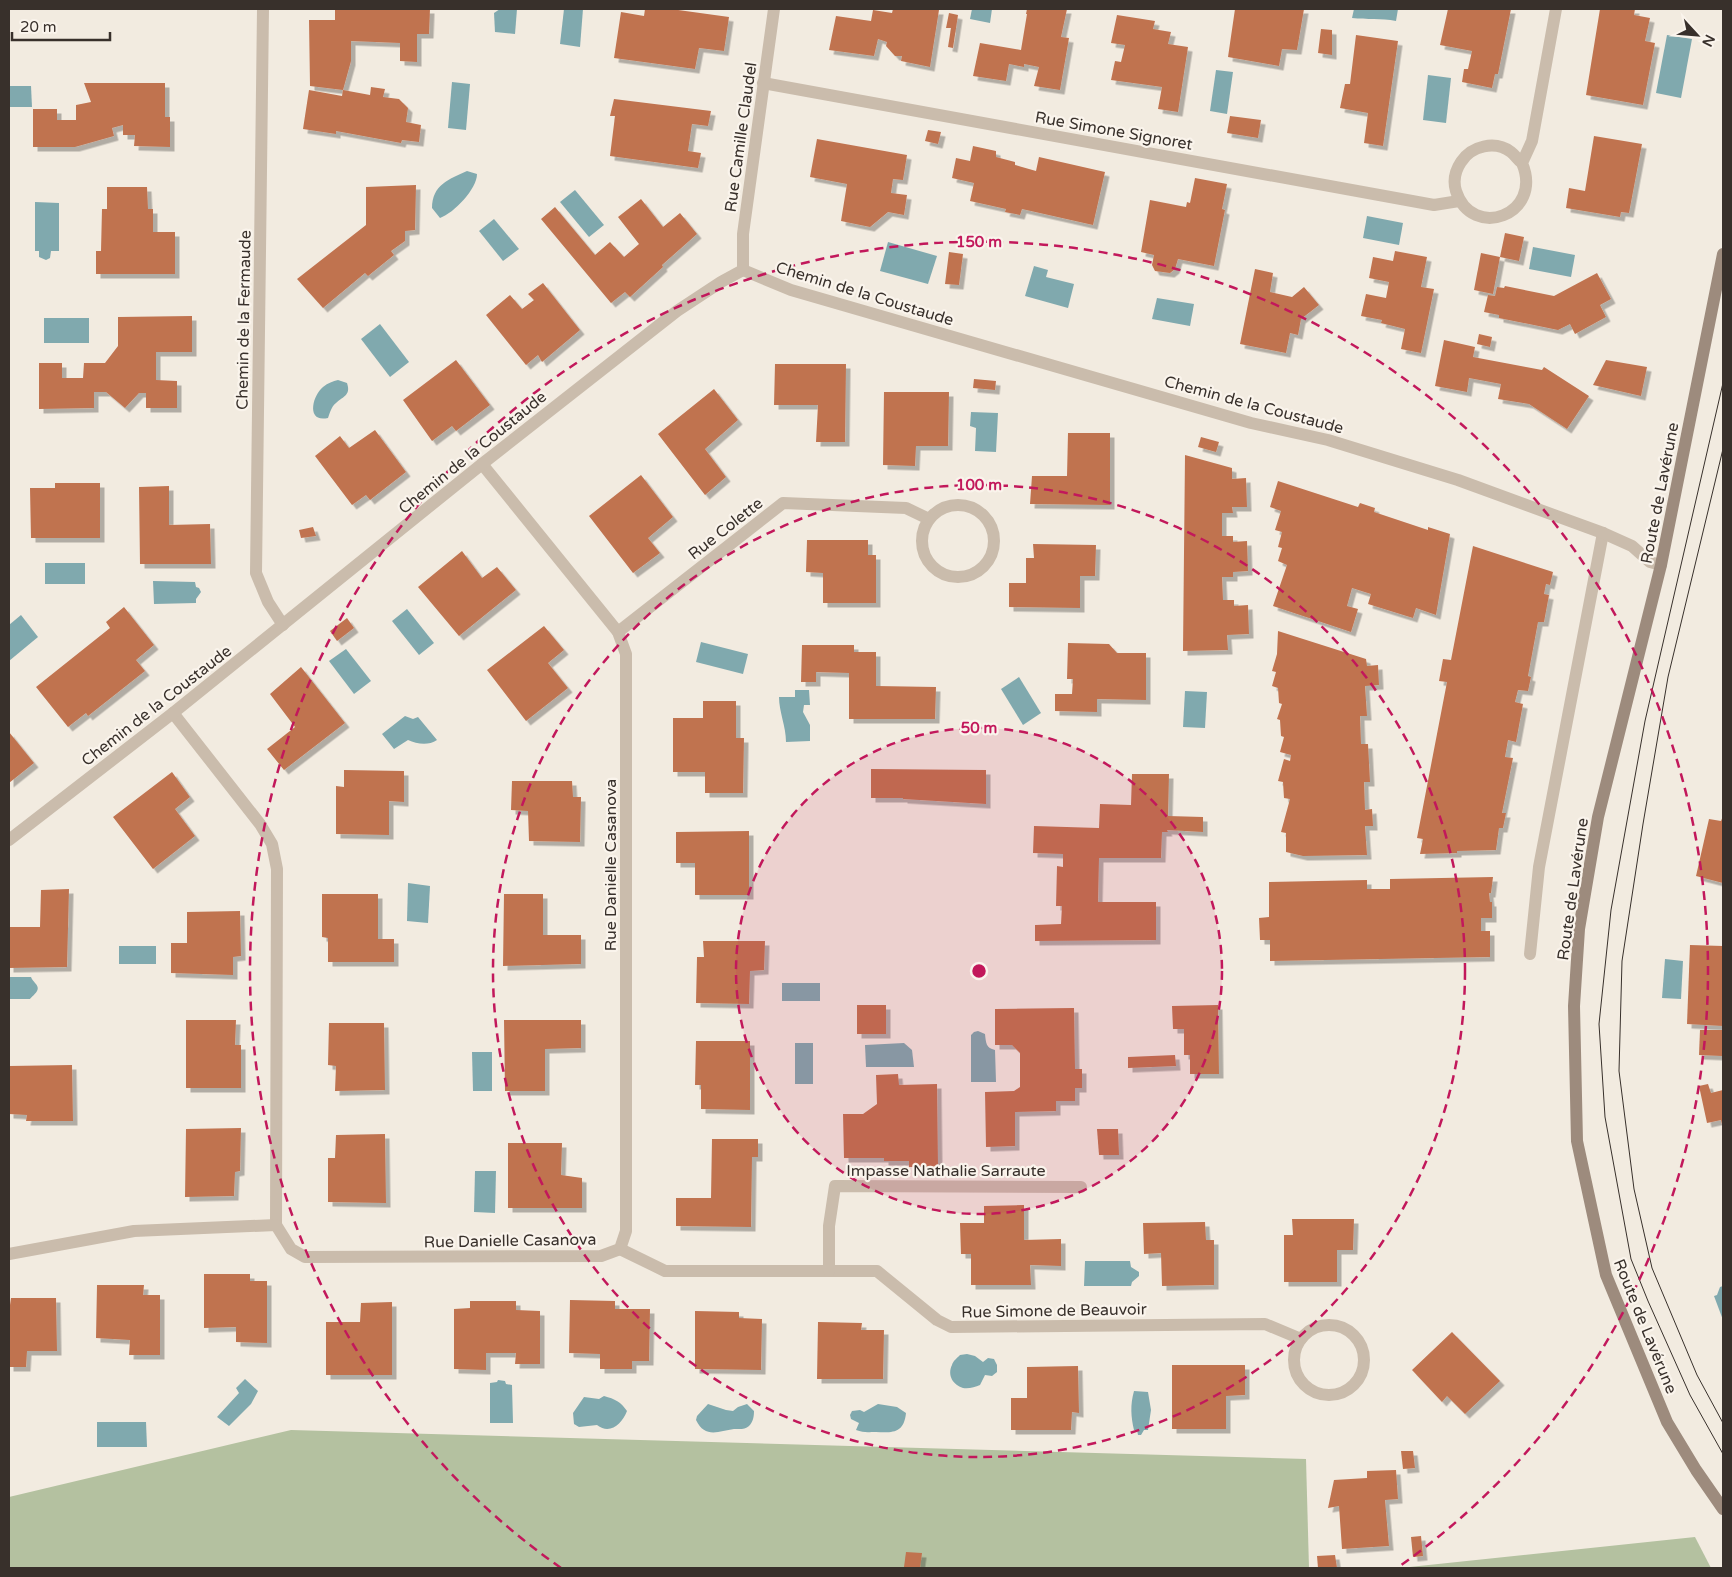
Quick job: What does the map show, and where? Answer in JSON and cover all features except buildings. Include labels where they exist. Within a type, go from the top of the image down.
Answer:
[{"type":"main road","name":"Route de Lavérune","points":[[1723,254],[1661,565],[1598,817],[1579,929],[1574,1006],[1577,1141],[1606,1275],[1667,1422],[1696,1470],[1723,1509]]},
{"type":"street","name":"Chemin de la Fermaude","points":[[264,9],[256,573],[268,602],[284,625]]},
{"type":"street","name":"Rue Camille Claudel","points":[[743,270],[743,234],[774,9]]},
{"type":"street","points":[[1522,164],[1532,141],[1556,9]]},
{"type":"street","name":"Rue Simone Signoret","points":[[763,83],[1434,205],[1459,201]]},
{"type":"street","points":[[1496,146],[1510,152],[1522,164],[1526,174],[1525,191],[1518,206],[1509,213],[1498,218],[1481,217],[1466,209],[1459,201],[1454,185],[1456,169],[1465,155],[1479,147],[1496,146]]},
{"type":"street","name":"Chemin de la Coustaude","points":[[9,840],[173,713],[482,464],[677,311],[743,270],[791,290],[1251,423],[1328,440],[1458,480],[1603,533],[1632,546],[1650,562],[1661,565]]},
{"type":"street","name":"Rue Danielle Casanova","points":[[173,713],[260,824],[272,844],[278,869],[276,1224],[290,1249],[305,1257],[602,1256],[620,1249],[626,1231],[626,654],[618,632],[482,464]]},
{"type":"street","name":"Rue Colette","points":[[618,632],[783,503],[906,508],[929,519]]},
{"type":"street","points":[[960,504],[977,510],[990,522],[994,533],[994,546],[991,557],[974,574],[962,577],[950,576],[939,572],[930,564],[924,554],[922,536],[929,519],[938,510],[948,505],[960,504]]},
{"type":"street","points":[[1530,954],[1538,867],[1603,533]]},
{"type":"street","name":"Impasse Nathalie Sarraute","points":[[829,1271],[830,1226],[835,1186],[1082,1187]]},
{"type":"street","points":[[9,1254],[134,1231],[276,1224]]},
{"type":"street","name":"Rue Simone de Beauvoir","points":[[620,1249],[665,1271],[877,1271],[937,1320],[951,1327],[1265,1324],[1300,1339]]},
{"type":"street","points":[[1333,1325],[1345,1328],[1355,1336],[1361,1346],[1364,1358],[1363,1370],[1357,1381],[1348,1390],[1337,1395],[1312,1392],[1303,1385],[1296,1374],[1293,1362],[1295,1350],[1300,1339],[1310,1330],[1321,1326],[1333,1325]]},
{"type":"green space","points":[[291,1430],[1306,1459],[1309,1568],[9,1568],[9,1497]]},
{"type":"green space","points":[[1695,1537],[1711,1568],[1400,1568]]},
{"type":"water","points":[[500,9],[517,9],[515,34],[495,32],[494,13]]},
{"type":"water","points":[[564,9],[583,9],[580,47],[560,44]]},
{"type":"water","points":[[972,9],[992,9],[990,23],[970,19]]},
{"type":"water","points":[[1354,9],[1398,9],[1396,21],[1352,18]]},
{"type":"water","points":[[1667,35],[1692,39],[1681,98],[1656,93]]},
{"type":"water","points":[[1216,70],[1233,72],[1227,114],[1210,111]]},
{"type":"water","points":[[1428,75],[1451,78],[1446,123],[1423,120]]},
{"type":"water","points":[[452,82],[470,84],[466,130],[448,128]]},
{"type":"water","points":[[9,86],[31,86],[32,107],[9,107]]},
{"type":"water","points":[[467,171],[477,174],[469,193],[458,206],[440,218],[432,208],[438,188],[448,180]]},
{"type":"water","points":[[575,190],[604,225],[589,237],[560,202]]},
{"type":"water","points":[[35,202],[59,203],[59,251],[51,251],[50,258],[46,260],[39,257],[39,251],[35,251]]},
{"type":"water","points":[[1367,216],[1403,223],[1399,245],[1363,238]]},
{"type":"water","points":[[494,219],[519,249],[503,261],[479,231]]},
{"type":"water","points":[[888,242],[937,256],[928,284],[880,271]]},
{"type":"water","points":[[1533,247],[1575,255],[1571,277],[1529,269]]},
{"type":"water","points":[[1034,266],[1048,270],[1046,277],[1074,284],[1068,308],[1025,296]]},
{"type":"water","points":[[1157,298],[1194,304],[1190,326],[1152,319]]},
{"type":"water","points":[[44,318],[89,318],[89,343],[44,343]]},
{"type":"water","points":[[380,324],[409,362],[390,377],[361,339]]},
{"type":"water","points":[[338,380],[347,383],[347,393],[333,406],[328,418],[316,417],[313,408],[316,396],[330,382]]},
{"type":"water","points":[[971,412],[998,413],[996,452],[975,451],[976,428],[970,426]]},
{"type":"water","points":[[45,563],[85,563],[85,584],[45,584]]},
{"type":"water","points":[[153,581],[195,582],[196,587],[201,592],[196,599],[196,603],[154,604]]},
{"type":"water","points":[[407,609],[434,643],[419,655],[392,621]]},
{"type":"water","points":[[21,615],[38,637],[9,661],[9,625]]},
{"type":"water","points":[[701,642],[748,654],[743,674],[696,662]]},
{"type":"water","points":[[346,649],[371,681],[354,694],[329,661]]},
{"type":"water","points":[[1019,677],[1041,713],[1023,725],[1001,689]]},
{"type":"water","points":[[795,690],[809,690],[810,705],[804,705],[803,712],[810,725],[810,741],[786,742],[779,697],[795,697]]},
{"type":"water","points":[[1185,691],[1207,692],[1205,728],[1183,727]]},
{"type":"water","points":[[405,716],[413,719],[418,717],[437,740],[422,744],[408,740],[394,749],[382,734]]},
{"type":"water","points":[[408,883],[430,886],[428,923],[407,921]]},
{"type":"water","points":[[119,946],[156,946],[156,964],[119,964]]},
{"type":"water","points":[[1665,959],[1683,961],[1681,999],[1662,998]]},
{"type":"water","points":[[9,977],[31,977],[37,985],[37,992],[30,999],[9,999]]},
{"type":"water","points":[[782,983],[820,983],[820,1001],[782,1001]]},
{"type":"water","points":[[978,1031],[985,1034],[987,1045],[995,1050],[996,1082],[971,1082],[971,1035]]},
{"type":"water","points":[[795,1043],[813,1043],[813,1084],[795,1084]]},
{"type":"water","points":[[904,1043],[912,1050],[914,1067],[866,1067],[865,1045]]},
{"type":"water","points":[[472,1052],[492,1052],[492,1091],[473,1091]]},
{"type":"water","points":[[475,1171],[496,1171],[495,1213],[474,1212]]},
{"type":"water","points":[[1085,1261],[1130,1261],[1131,1267],[1139,1272],[1139,1276],[1132,1282],[1131,1286],[1084,1286]]},
{"type":"water","points":[[1723,1286],[1723,1320],[1714,1296],[1717,1295],[1720,1287]]},
{"type":"water","points":[[960,1355],[975,1356],[983,1362],[988,1358],[994,1359],[997,1365],[997,1372],[992,1376],[985,1375],[980,1385],[967,1388],[959,1387],[952,1379],[950,1372],[953,1362]]},
{"type":"water","points":[[245,1379],[258,1391],[251,1404],[229,1426],[217,1417],[239,1393],[236,1388]]},
{"type":"water","points":[[498,1380],[512,1385],[513,1423],[490,1423],[490,1383],[497,1382]]},
{"type":"water","points":[[1134,1391],[1148,1392],[1151,1410],[1148,1430],[1144,1430],[1141,1435],[1138,1435],[1137,1430],[1134,1430],[1132,1420],[1131,1406]]},
{"type":"water","points":[[604,1396],[617,1401],[627,1411],[619,1424],[606,1429],[597,1425],[579,1427],[574,1424],[573,1413],[584,1397],[599,1399]]},
{"type":"water","points":[[708,1404],[733,1411],[747,1404],[754,1411],[752,1421],[744,1429],[708,1432],[696,1420],[697,1416]]},
{"type":"water","points":[[878,1404],[897,1407],[906,1413],[903,1425],[892,1432],[861,1432],[856,1430],[859,1423],[851,1419],[852,1411],[860,1410],[864,1412]]},
{"type":"water","points":[[97,1422],[146,1422],[147,1447],[97,1447]]},
{"type":"tram line","points":[[1723,383],[1645,721],[1611,910],[1599,1024],[1605,1117],[1631,1259],[1690,1395],[1723,1454]]},
{"type":"tram line","points":[[1723,449],[1668,677],[1643,824],[1622,961],[1619,1071],[1634,1189],[1652,1268],[1697,1375],[1723,1423]]}]
